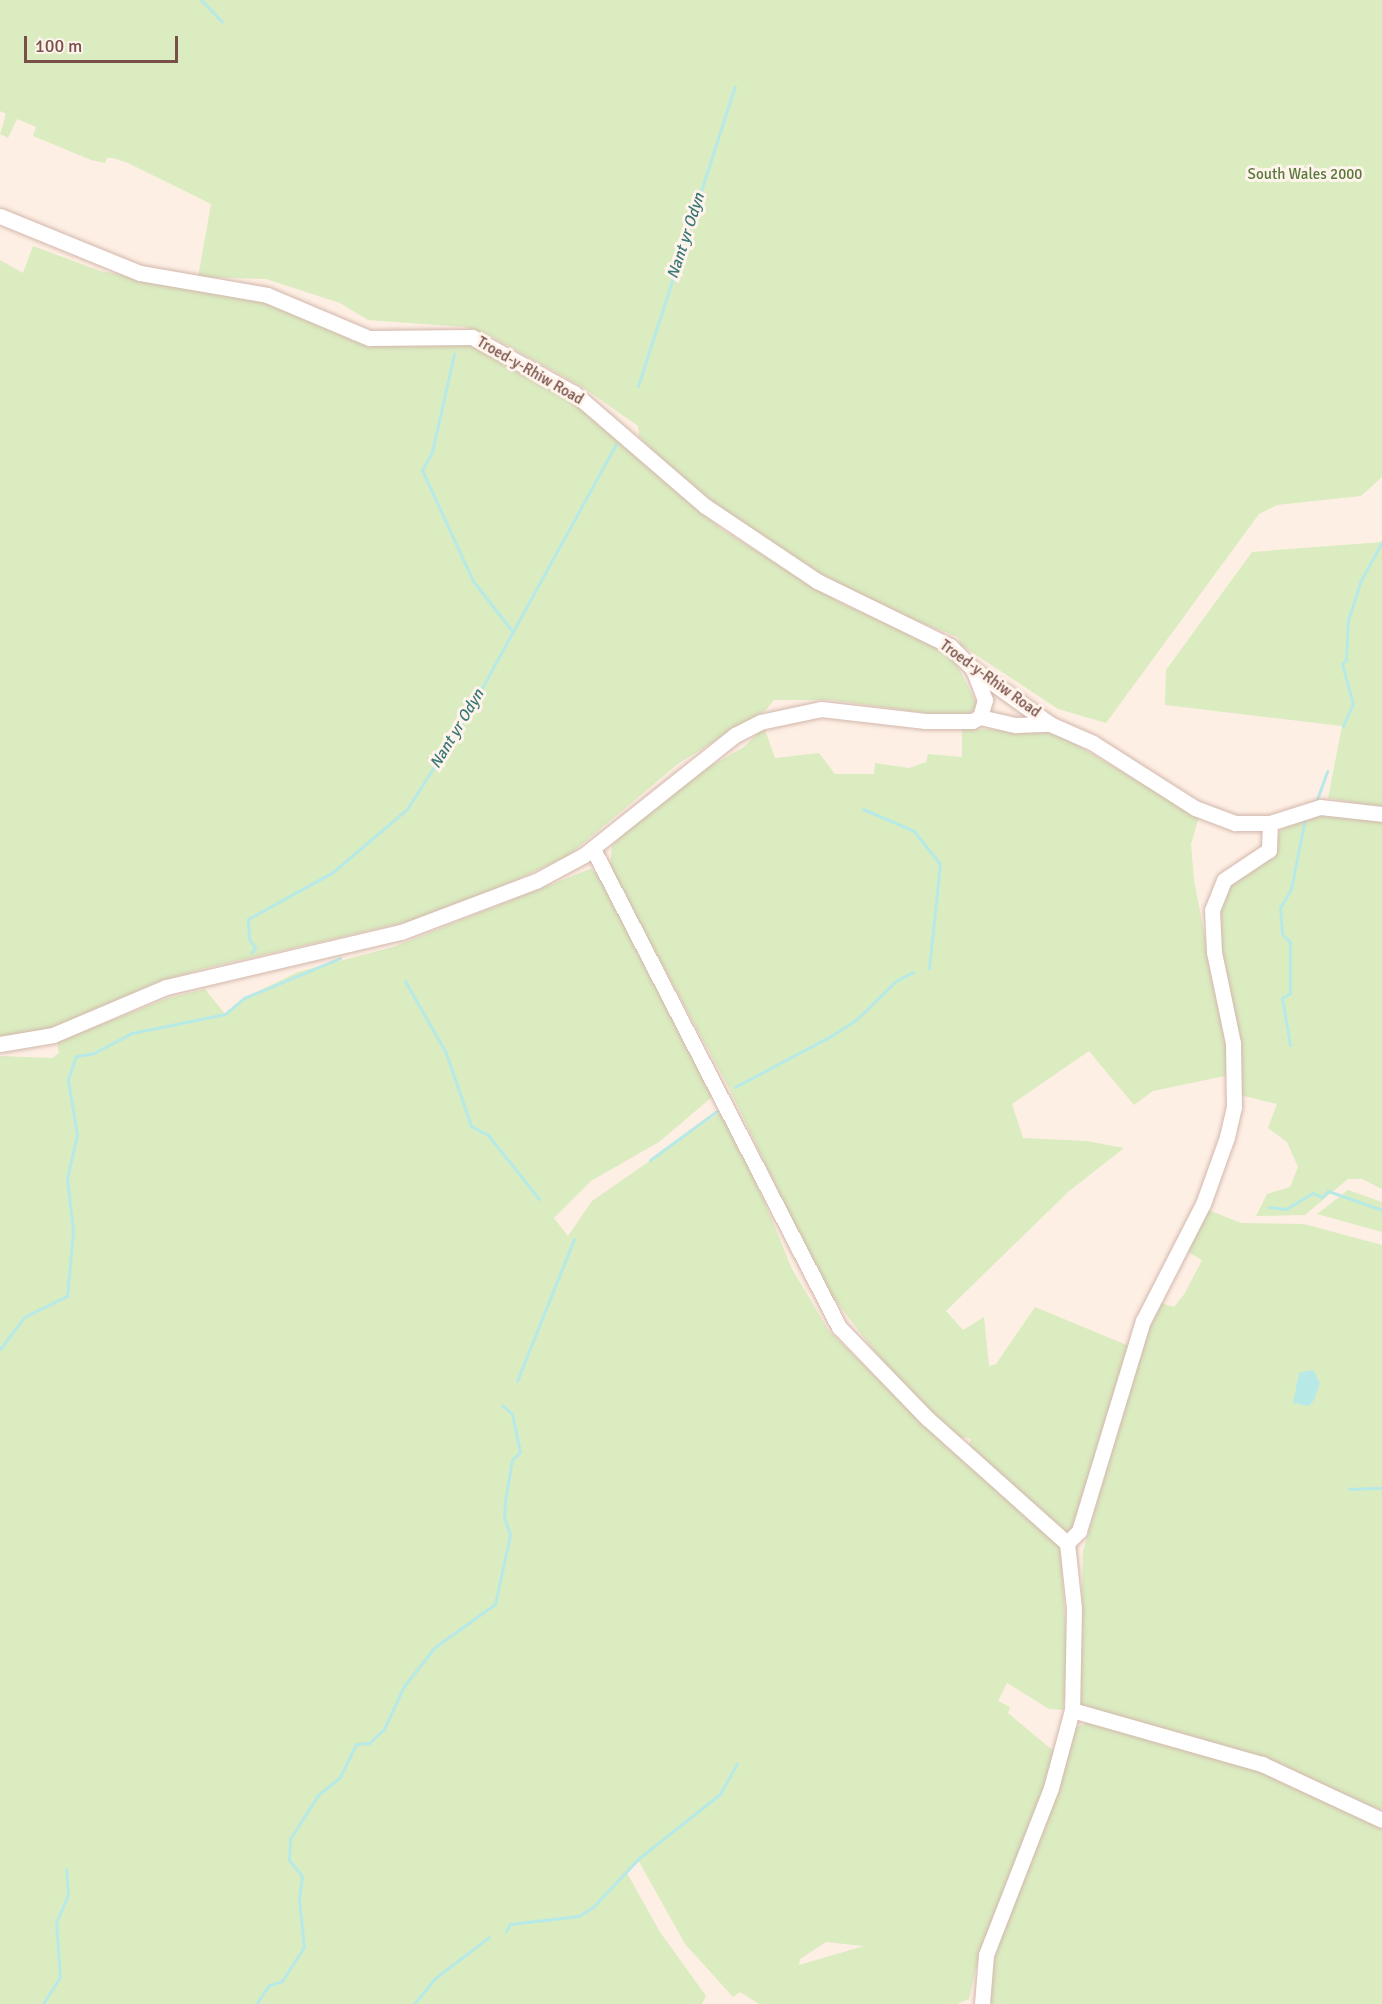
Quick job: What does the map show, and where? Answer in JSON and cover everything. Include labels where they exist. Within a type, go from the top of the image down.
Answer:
[{"type":"street","name":"Troed-y-Rhiw Road","points":[[0,216],[140,273],[267,295],[369,338],[472,337],[574,393],[705,506],[817,581],[950,646],[973,669],[1050,724],[1093,743],[1195,808],[1235,823],[1270,823],[1320,807],[1382,814]]},
{"type":"street","points":[[0,1044],[53,1035],[166,987],[401,932],[537,881],[593,849],[735,735],[760,722],[821,709],[945,722],[980,717],[985,700],[973,669]]},
{"type":"street","name":"Troed-y-Rhiw Road","points":[[980,717],[1016,725],[1050,724]]},
{"type":"street","points":[[1067,1543],[1079,1531],[1143,1321],[1203,1204],[1227,1137],[1234,1107],[1233,1043],[1214,952],[1212,910],[1224,880],[1269,850],[1270,823]]},
{"type":"street","points":[[593,849],[839,1327],[927,1418],[1067,1543],[1074,1609],[1072,1710],[1048,1799],[986,1955],[982,2004]]},
{"type":"street","points":[[1072,1710],[1262,1764],[1382,1820]]},
{"type":"green space","name":"South Wales 2000","points":[[0,0],[1382,0],[1382,477],[1361,496],[1277,505],[1259,514],[1106,723],[1058,709],[961,645],[958,637],[858,599],[735,522],[654,453],[639,436],[638,426],[581,386],[488,335],[465,327],[368,320],[340,303],[266,279],[198,277],[211,204],[128,163],[113,158],[107,158],[105,163],[91,160],[33,136],[36,127],[17,119],[8,138],[0,134],[6,114],[0,111]]},
{"type":"green space","points":[[33,246],[100,271],[274,301],[353,341],[475,345],[577,401],[721,529],[841,603],[951,653],[978,706],[966,716],[955,717],[830,700],[774,700],[765,711],[679,763],[568,856],[441,914],[202,969],[153,984],[66,1025],[0,1038],[0,260],[23,273]]},
{"type":"green space","points":[[1382,542],[1382,808],[1328,798],[1342,726],[1165,705],[1166,670],[1252,552]]},
{"type":"green space","points":[[764,727],[775,758],[819,753],[835,774],[874,774],[875,763],[909,768],[926,762],[928,754],[962,757],[962,728],[1044,732],[1063,737],[1199,817],[1191,844],[1194,880],[1230,1068],[1225,1076],[1153,1091],[1134,1105],[1089,1051],[1012,1104],[1023,1138],[1087,1141],[1124,1148],[1068,1192],[946,1311],[963,1330],[984,1317],[989,1366],[996,1364],[1035,1307],[1129,1346],[1075,1530],[1066,1531],[968,1449],[971,1439],[954,1436],[896,1379],[822,1283],[730,1090],[610,868],[612,846],[638,819],[693,776],[744,747]]},
{"type":"green space","points":[[1318,812],[1382,819],[1382,1189],[1362,1179],[1348,1179],[1305,1215],[1256,1216],[1267,1194],[1290,1187],[1298,1167],[1287,1142],[1268,1128],[1277,1104],[1240,1095],[1239,1040],[1221,959],[1216,911],[1230,880],[1272,853],[1279,833],[1290,822]]},
{"type":"green space","points":[[590,869],[604,879],[712,1097],[659,1142],[591,1181],[554,1218],[568,1236],[592,1201],[726,1108],[792,1269],[829,1331],[947,1447],[1060,1545],[1069,1671],[1063,1710],[1049,1709],[1007,1683],[998,1701],[1010,1707],[1008,1713],[1057,1754],[978,1960],[969,1999],[957,2004],[759,2004],[740,1992],[733,1997],[685,1944],[638,1860],[627,1873],[660,1932],[706,1996],[702,2004],[0,2004],[0,1056],[52,1058],[59,1053],[57,1042],[168,998],[205,989],[225,1014],[244,998],[298,972],[393,947]],"holes":[[[826,1942],[864,1946],[799,1965],[800,1959]]]},
{"type":"green space","points":[[1348,1190],[1382,1202],[1382,1232],[1317,1214]]},
{"type":"green space","points":[[1206,1209],[1241,1223],[1304,1224],[1382,1245],[1382,1810],[1082,1707],[1079,1699],[1083,1551],[1155,1301],[1174,1307],[1185,1293],[1202,1260],[1183,1249]]},
{"type":"green space","points":[[1089,1722],[1251,1764],[1382,1823],[1382,2004],[991,2004],[989,1974],[1072,1729]]},
{"type":"water","points":[[1313,1370],[1320,1383],[1314,1400],[1309,1406],[1293,1403],[1299,1373]]},
{"type":"waterway","points":[[201,0],[222,22]]},
{"type":"waterway","name":"Nant yr Odyn","points":[[638,386],[735,86]]},
{"type":"waterway","points":[[454,354],[432,452],[422,470],[473,581],[513,632]]},
{"type":"waterway","name":"Nant yr Odyn","points":[[251,953],[255,947],[249,939],[248,919],[333,872],[407,809],[467,715],[616,444]]},
{"type":"waterway","points":[[1343,726],[1353,704],[1342,664],[1346,660],[1348,620],[1360,582],[1382,542]]},
{"type":"waterway","points":[[1316,802],[1327,771]]},
{"type":"waterway","points":[[863,809],[914,831],[940,864],[929,968]]},
{"type":"waterway","points":[[1290,1045],[1282,998],[1290,993],[1290,942],[1282,934],[1280,908],[1291,889],[1305,818]]},
{"type":"waterway","name":"Nant yr Odyn","points":[[0,1349],[24,1317],[67,1296],[73,1231],[67,1178],[77,1135],[68,1080],[76,1056],[94,1053],[132,1033],[225,1014],[244,998],[340,958]]},
{"type":"waterway","points":[[735,1087],[831,1036],[857,1019],[896,981],[913,972]]},
{"type":"waterway","points":[[405,981],[446,1053],[471,1126],[488,1135],[539,1199]]},
{"type":"waterway","points":[[650,1160],[717,1111]]},
{"type":"waterway","points":[[1269,1207],[1286,1209],[1313,1193],[1322,1197],[1328,1191],[1382,1210]]},
{"type":"waterway","points":[[517,1381],[574,1239]]},
{"type":"waterway","points":[[256,2004],[268,1986],[282,1981],[304,1947],[299,1900],[302,1876],[289,1860],[290,1839],[318,1795],[340,1777],[356,1744],[369,1743],[384,1729],[404,1686],[435,1647],[495,1604],[510,1535],[504,1517],[505,1501],[512,1460],[520,1452],[512,1414],[502,1405]]},
{"type":"waterway","points":[[1349,1489],[1382,1488]]},
{"type":"waterway","points":[[506,1931],[510,1924],[579,1916],[593,1907],[638,1859],[720,1794],[737,1763]]},
{"type":"waterway","points":[[43,2004],[60,1977],[56,1923],[68,1895],[66,1869]]},
{"type":"waterway","points":[[414,2004],[434,1979],[489,1937]]}]
